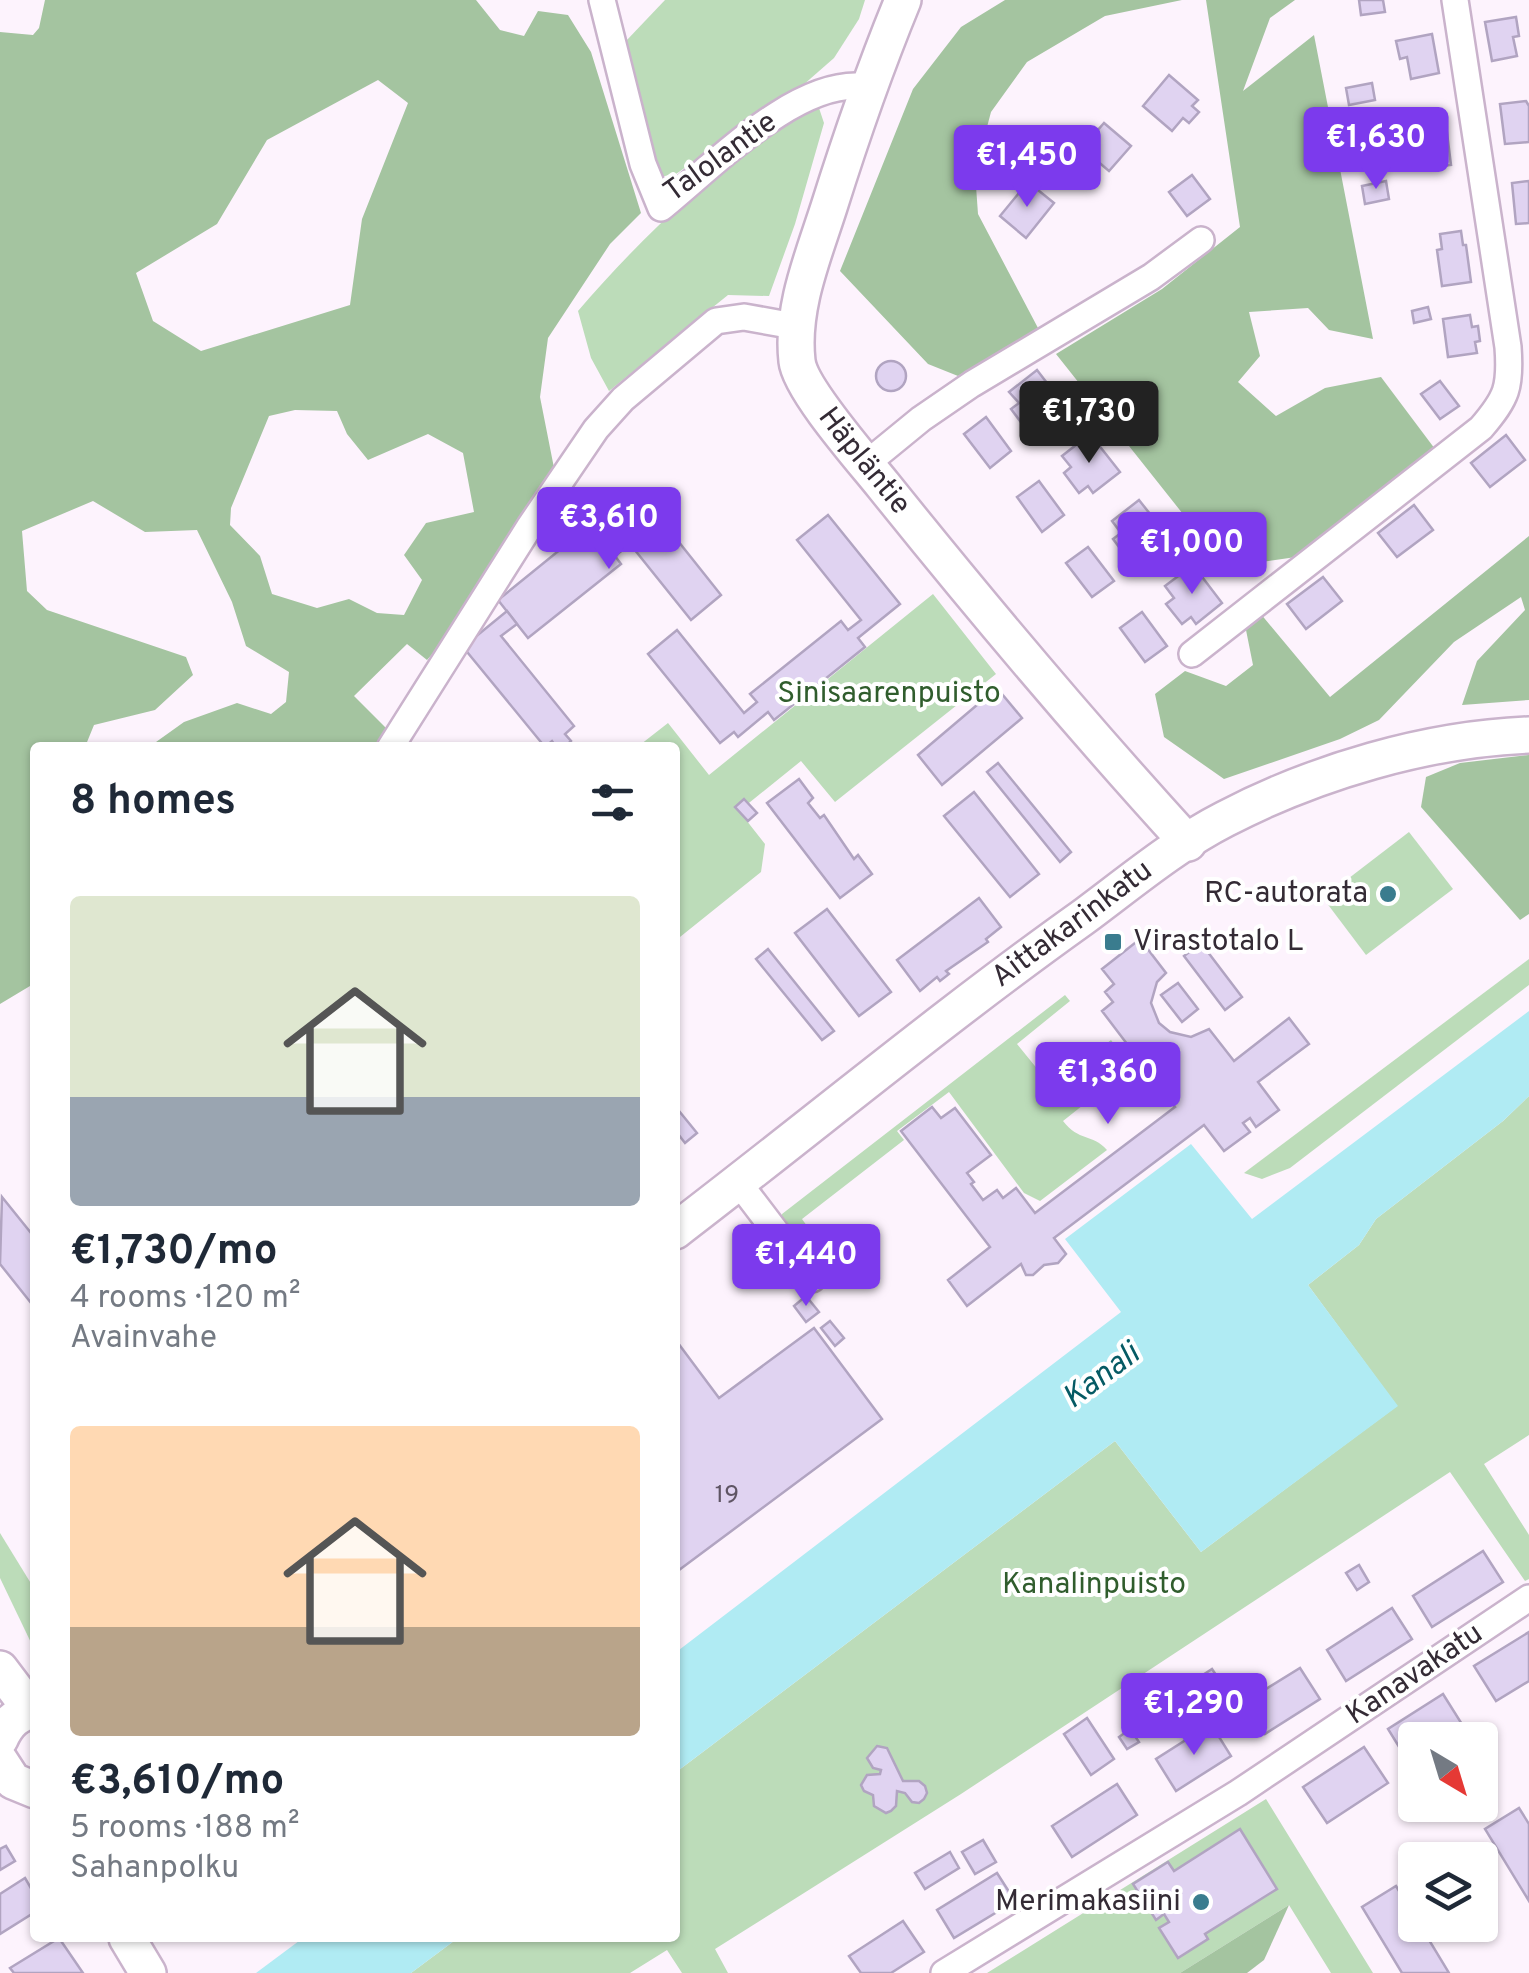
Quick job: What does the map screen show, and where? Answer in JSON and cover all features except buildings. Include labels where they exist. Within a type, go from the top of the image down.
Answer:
[{"type":"main road","name":"Häpläntie","points":[[904,0],[868,88],[807,274],[794,326],[797,367],[815,398],[866,464],[1078,721],[1188,843]]},
{"type":"main road","name":"Aittakarinkatu","points":[[680,1228],[1037,950],[1223,820],[1282,793],[1386,758],[1441,744],[1529,736]]},
{"type":"main road","points":[[0,1668],[30,1706]]},
{"type":"main road","points":[[30,1712],[9,1722],[0,1750],[13,1782],[30,1788]]},
{"type":"main road","points":[[0,1806],[30,1792]]},
{"type":"main road","points":[[129,1942],[148,1973]]},
{"type":"main road","points":[[154,1942],[172,1973]]},
{"type":"street","name":"Talolantie","points":[[602,0],[643,164],[661,208],[746,138],[808,96],[849,84],[868,88]]},
{"type":"street","points":[[1192,654],[1481,428],[1504,402],[1510,377],[1508,347],[1455,0]]},
{"type":"street","points":[[866,464],[972,384],[1136,286],[1201,240]]},
{"type":"street","points":[[394,742],[539,512],[596,429],[622,399],[716,321],[744,317],[794,326]]},
{"type":"street","points":[[738,1182],[812,1280]]},
{"type":"street","name":"Kanavakatu","points":[[944,1973],[1238,1794],[1529,1598]]},
{"type":"green space","points":[[45,0],[476,0],[500,30],[524,36],[538,11],[568,15],[591,52],[641,213],[610,244],[548,338],[540,397],[555,473],[463,619],[427,660],[407,644],[354,696],[391,733],[386,742],[156,742],[184,722],[237,703],[271,714],[286,702],[289,672],[246,646],[232,602],[197,530],[145,532],[93,501],[22,531],[27,591],[47,610],[186,657],[193,675],[155,710],[94,725],[87,742],[30,742],[30,986],[0,1004],[0,32],[33,35],[39,28]],"holes":[[[378,80],[408,103],[362,219],[350,305],[201,351],[153,321],[136,273],[217,224],[267,140]],[[295,410],[337,411],[347,434],[368,460],[428,434],[463,453],[474,512],[426,523],[404,555],[422,580],[404,615],[377,613],[349,599],[317,608],[272,594],[260,556],[230,525],[231,508],[269,416]]]},
{"type":"green space","points":[[665,0],[865,0],[859,19],[834,58],[802,86],[676,174],[659,177],[626,41]]},
{"type":"green space","points":[[1005,0],[1182,0],[1105,16],[1027,62],[991,112],[975,172],[978,214],[1038,328],[958,376],[928,364],[840,271],[913,89],[961,27]]},
{"type":"green space","points":[[1206,0],[1295,0],[1270,18],[1243,91],[1314,35],[1373,339],[1329,330],[1308,308],[1249,312],[1260,356],[1238,382],[1276,416],[1325,388],[1381,377],[1435,449],[1296,557],[1225,567],[1056,354],[1162,289],[1240,227]]},
{"type":"green space","points":[[818,105],[824,123],[769,296],[728,295],[609,391],[591,358],[578,311],[689,198],[751,148]]},
{"type":"green space","points":[[1529,536],[1529,700],[1462,705],[1477,661],[1525,610],[1521,597],[1454,642],[1379,720],[1340,739],[1224,779],[1164,737],[1155,694],[1185,671],[1226,686],[1253,665],[1245,625],[1260,613],[1330,697]]},
{"type":"green space","name":"Sinisaarenpuisto","points":[[933,594],[996,674],[835,802],[801,761],[739,811],[765,844],[761,872],[680,937],[680,742],[644,742],[668,723],[709,775]]},
{"type":"green space","points":[[1529,755],[1529,914],[1520,920],[1421,807],[1426,777],[1460,763]]},
{"type":"green space","name":"RC-autorata","points":[[1409,832],[1453,889],[1366,955],[1323,898]]},
{"type":"green space","points":[[1529,959],[1529,985],[1290,1168],[1262,1179],[1244,1173]]},
{"type":"green space","points":[[1065,995],[1070,1001],[1017,1044],[1052,1087],[1111,1040],[1131,1067],[1063,1121],[1107,1150],[1040,1201],[1024,1193],[949,1092],[897,1131],[904,1140],[802,1219],[812,1233],[797,1239],[782,1214]]},
{"type":"green space","name":"Kanalinpuisto","points":[[1529,1096],[1529,1435],[1484,1464],[1529,1535],[1529,1579],[1525,1581],[1450,1472],[961,1794],[715,1949],[728,1973],[682,1973],[667,1950],[630,1973],[411,1973],[453,1942],[680,1942],[680,1769],[1115,1441],[1201,1552],[1397,1406],[1308,1285],[1359,1245],[1376,1219],[1503,1121]]},
{"type":"green space","points":[[0,1533],[30,1582],[30,1641],[0,1578]]},
{"type":"green space","points":[[1266,1799],[1373,1973],[1331,1973],[1289,1905],[1180,1973],[987,1973]]},
{"type":"green space","points":[[1289,1905],[1264,1960],[1247,1973],[1180,1973]]},
{"type":"water","name":"Kanali","points":[[1529,1011],[1529,1096],[1503,1121],[1376,1219],[1359,1245],[1308,1285],[1398,1406],[1201,1552],[1115,1441],[680,1769],[680,1649],[1121,1312],[1065,1239],[1191,1144],[1252,1219]]},
{"type":"water","points":[[298,1942],[453,1942],[411,1973],[256,1973]]},
{"type":"place","name":"RC-autorata","points":[[1388,894]]},
{"type":"place","name":"Virastotalo L","points":[[1113,942]]},
{"type":"place","name":"Merimakasiini","points":[[1201,1902]]}]
